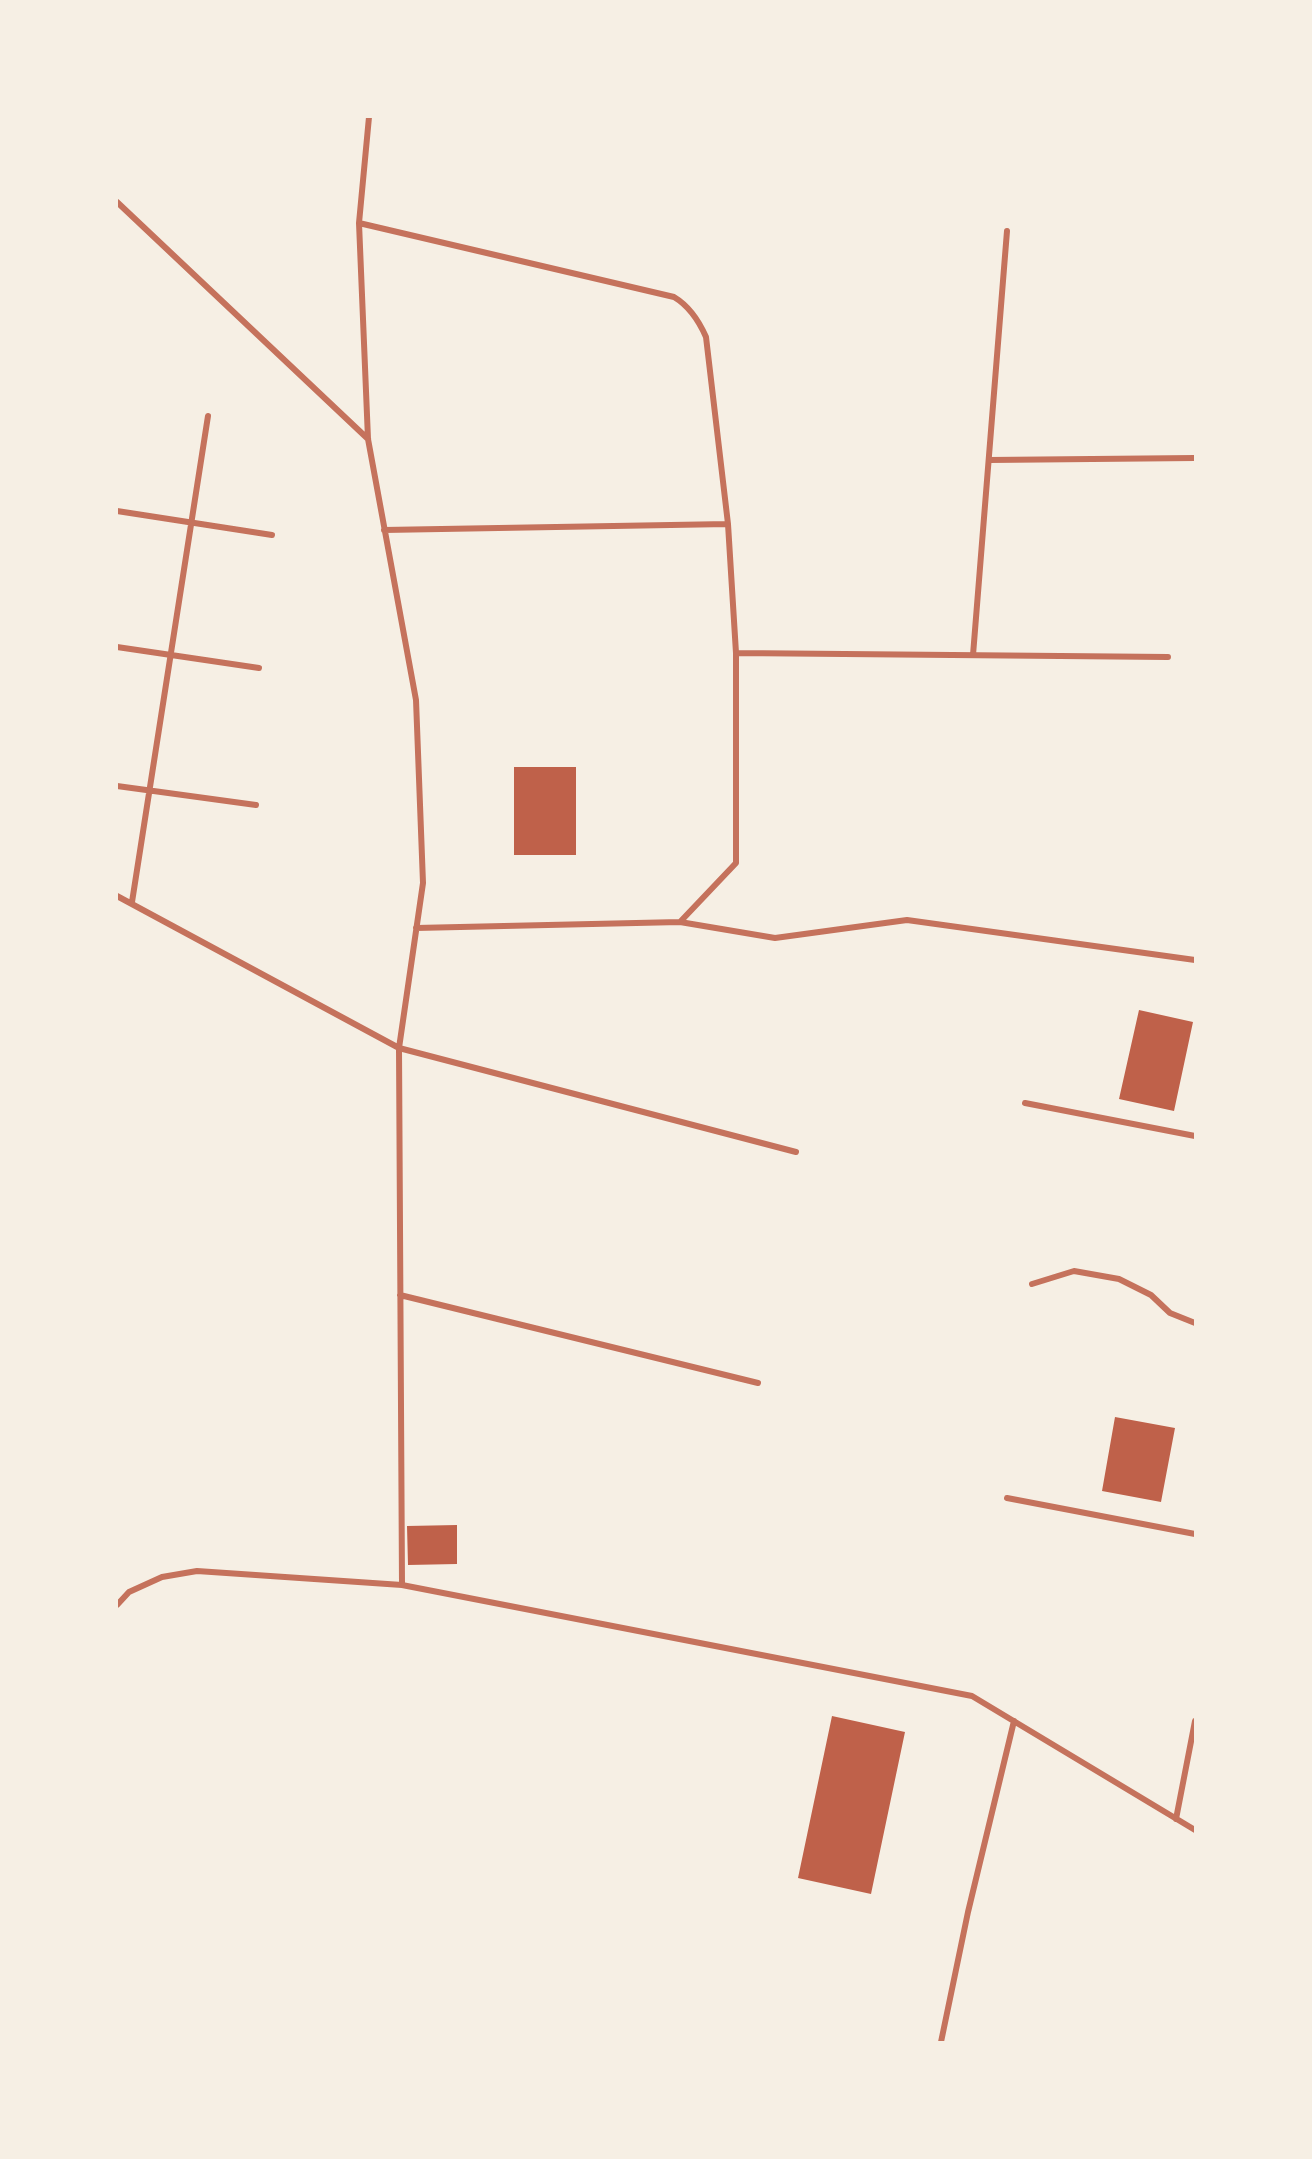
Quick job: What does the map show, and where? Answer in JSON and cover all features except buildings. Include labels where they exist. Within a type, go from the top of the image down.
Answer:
[{"type":"street","points":[[369,117],[359,223],[368,439],[416,700],[423,883],[399,1048],[402,1585]]},
{"type":"street","points":[[117,202],[368,439]]},
{"type":"street","points":[[359,223],[674,297],[683,303],[700,324],[706,338],[728,524],[736,653],[736,863],[680,922]]},
{"type":"street","points":[[973,656],[1007,231]]},
{"type":"street","points":[[132,902],[208,416]]},
{"type":"street","points":[[988,460],[1195,458]]},
{"type":"street","points":[[117,512],[272,535]]},
{"type":"street","points":[[384,530],[728,524]]},
{"type":"street","points":[[117,647],[259,668]]},
{"type":"street","points":[[736,653],[1168,657]]},
{"type":"street","points":[[117,786],[256,805]]},
{"type":"street","points":[[117,896],[132,902],[399,1048],[796,1152]]},
{"type":"street","points":[[416,928],[680,922],[775,938],[907,921],[1195,960]]},
{"type":"street","points":[[1025,1103],[1195,1136]]},
{"type":"street","points":[[1032,1284],[1074,1271],[1119,1279],[1150,1295],[1170,1313],[1195,1323]]},
{"type":"street","points":[[400,1295],[758,1383]]},
{"type":"street","points":[[1007,1498],[1195,1534]]},
{"type":"street","points":[[117,1605],[129,1592],[162,1577],[197,1571],[402,1585],[972,1696],[1195,1830]]},
{"type":"street","points":[[941,2042],[968,1912],[1014,1721]]},
{"type":"street","points":[[1176,1819],[1195,1721]]}]
